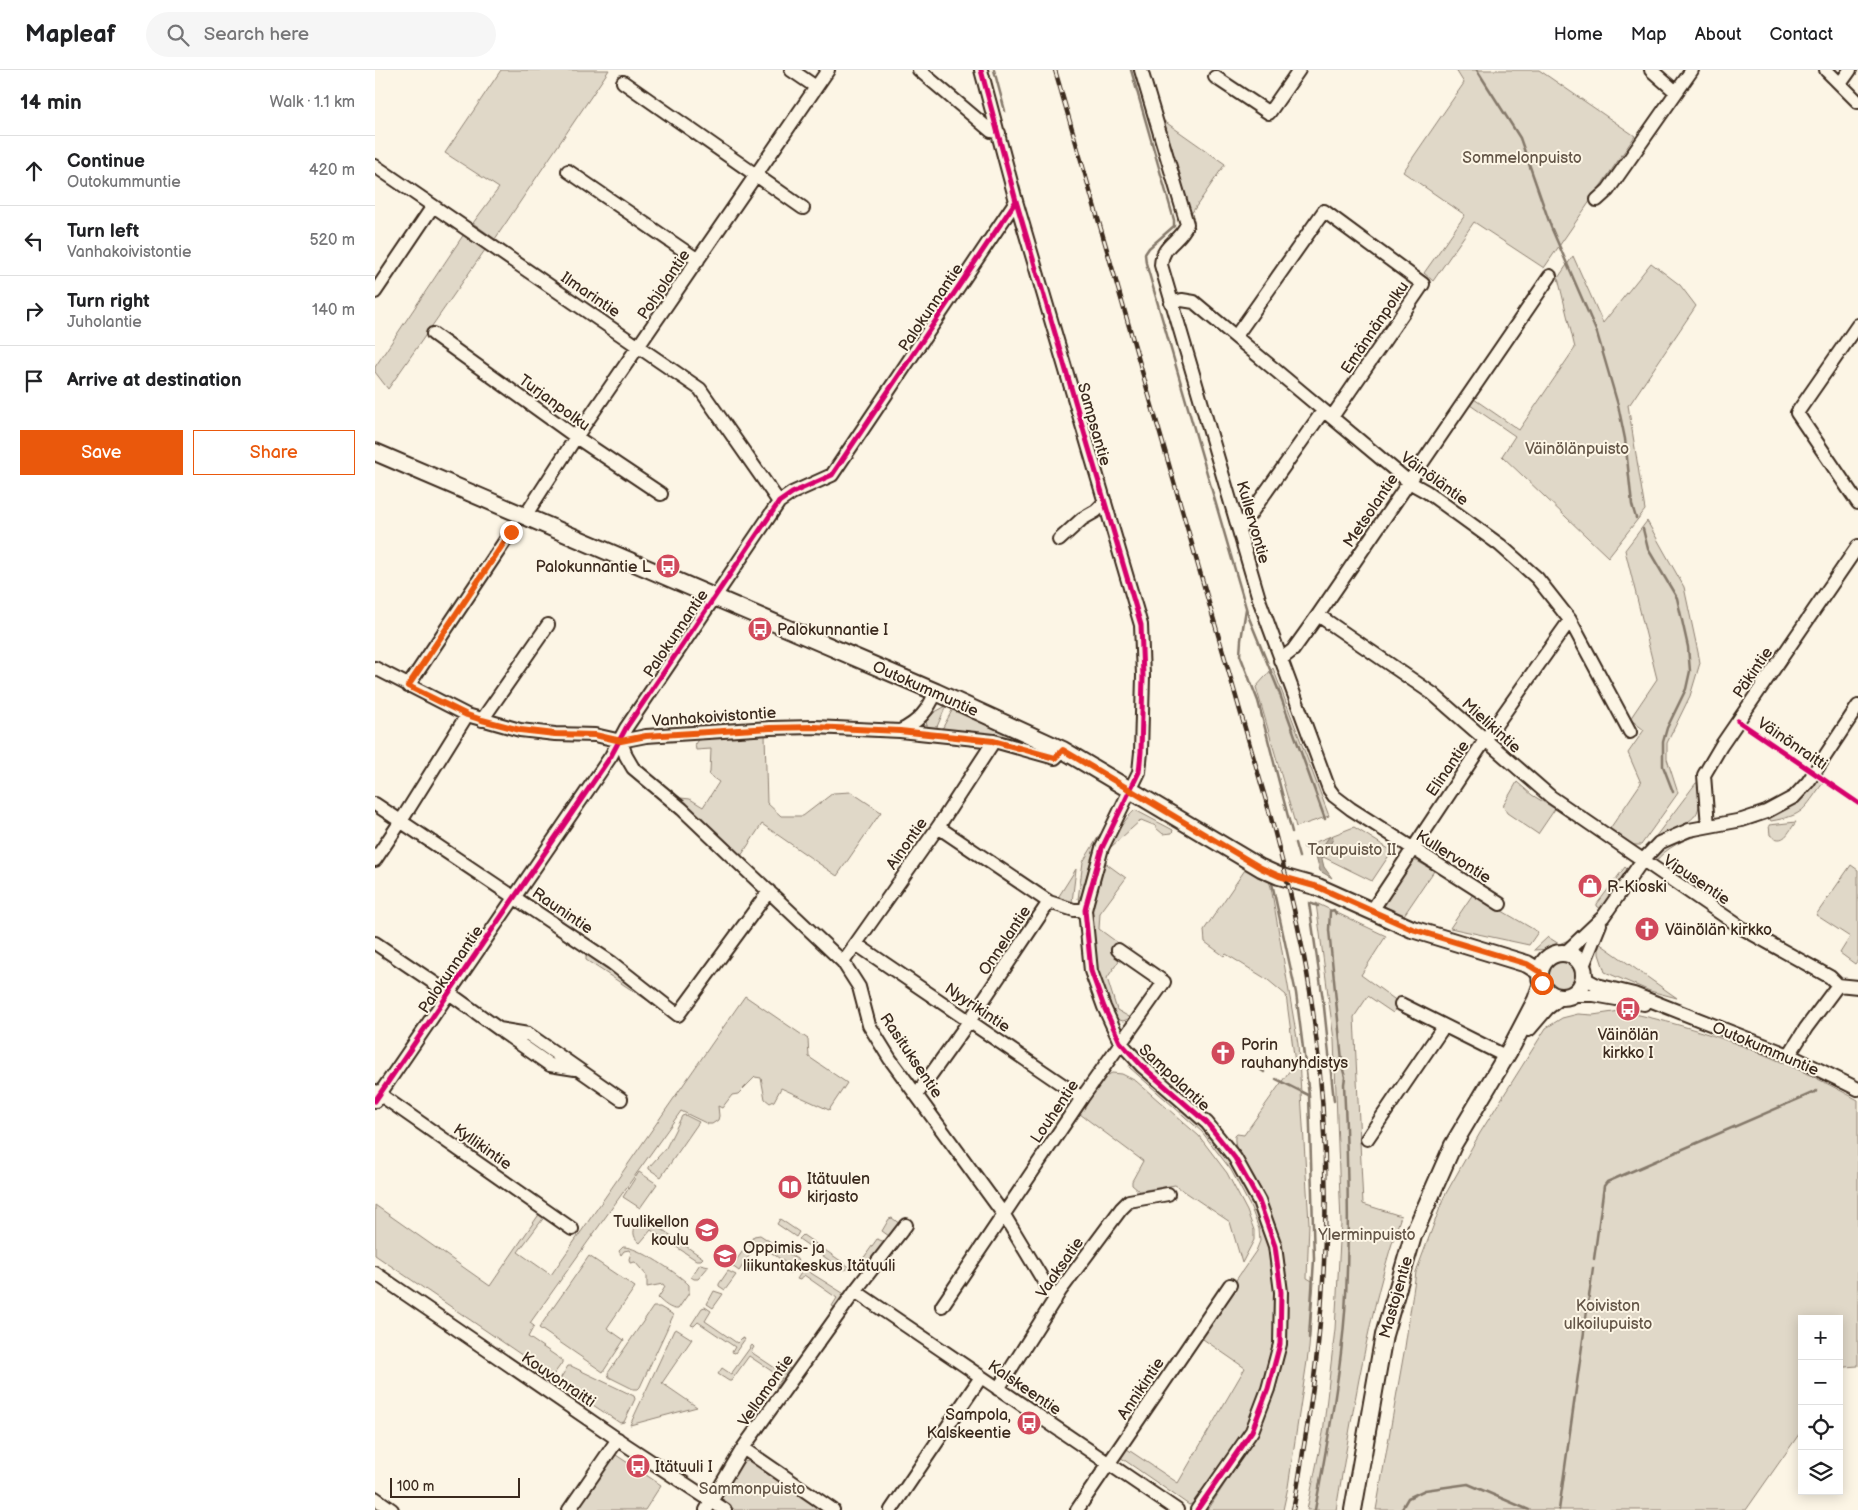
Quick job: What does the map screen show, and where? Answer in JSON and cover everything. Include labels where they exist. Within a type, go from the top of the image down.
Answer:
[{"type":"main road","name":"Outokummuntie","points":[[375,452],[937,692],[1063,750],[1261,868],[1279,876],[1318,887],[1412,929],[1527,964],[1541,977]]},
{"type":"main road","name":"Outokummuntie","points":[[1464,945],[1530,954],[1560,954]]},
{"type":"main road","points":[[1560,954],[1576,957],[1583,972],[1580,988],[1565,996],[1549,992],[1541,977],[1545,961],[1560,954]]},
{"type":"main road","name":"Mastojentie","points":[[1353,1510],[1384,1335],[1413,1236],[1453,1145],[1509,1051],[1536,1000],[1541,977]]},
{"type":"main road","name":"Mastojentie","points":[[1509,1051],[1547,1007],[1565,996]]},
{"type":"street","points":[[791,70],[816,87]]},
{"type":"street","name":"Pohjolantie","points":[[525,516],[576,437],[828,70]]},
{"type":"street","points":[[919,70],[991,131],[999,133]]},
{"type":"street","name":"Sampsantie","points":[[981,70],[1017,201],[1141,625],[1143,676],[1141,752],[1139,772],[1131,790]]},
{"type":"street","name":"Kullervontie","points":[[1141,70],[1187,224],[1184,232],[1161,255],[1161,265],[1171,303],[1260,602],[1333,796],[1499,904]]},
{"type":"street","points":[[1215,78],[1269,113],[1299,70]]},
{"type":"street","points":[[1651,70],[1677,92]]},
{"type":"street","points":[[1597,200],[1608,190],[1692,70]]},
{"type":"street","points":[[1826,70],[1858,102]]},
{"type":"street","points":[[1840,84],[1850,70]]},
{"type":"street","points":[[623,82],[803,208]]},
{"type":"street","name":"Ilmarintie","points":[[375,166],[700,389],[779,502]]},
{"type":"street","points":[[568,171],[699,260]]},
{"type":"street","name":"Palokunnantie","points":[[377,1095],[621,741],[627,728],[714,596],[779,502],[792,493],[832,475],[1017,201]]},
{"type":"street","points":[[375,292],[433,206]]},
{"type":"street","name":"Emännänpolku","points":[[1236,336],[1324,211],[1423,284],[1328,414]]},
{"type":"street","name":"Metsolantie","points":[[1281,660],[1293,650],[1318,615],[1550,276]]},
{"type":"street","name":"Väinöläntie","points":[[1171,303],[1182,300],[1194,302],[1409,482],[1427,492],[1500,545],[1537,578],[1570,620],[1631,732]]},
{"type":"street","points":[[1858,326],[1797,414],[1858,504]]},
{"type":"street","name":"Turjanpolku","points":[[433,334],[576,437],[661,494]]},
{"type":"street","points":[[1239,530],[1328,414]]},
{"type":"street","points":[[1059,540],[1082,519],[1097,511],[1105,502]]},
{"type":"street","points":[[408,686],[511,532]]},
{"type":"street","name":"Päkintie","points":[[1709,826],[1704,774],[1721,746],[1858,546]]},
{"type":"street","name":"Mielikintie","points":[[1318,615],[1433,694],[1551,797],[1641,863]]},
{"type":"street","name":"Elinantie","points":[[1371,912],[1485,740],[1570,620]]},
{"type":"street","points":[[482,720],[548,625]]},
{"type":"street","name":"Vanhakoivistontie","points":[[375,668],[467,715],[520,730],[555,734],[595,735],[621,741],[646,736],[813,727],[900,731],[993,741],[1055,758],[1063,750]]},
{"type":"street","points":[[900,731],[911,726],[920,718],[930,707],[937,692]]},
{"type":"street","points":[[1583,972],[1589,948],[1603,917],[1641,863],[1659,842],[1676,834],[1766,812],[1794,797],[1808,782],[1858,706]]},
{"type":"street","points":[[375,860],[467,715]]},
{"type":"street","name":"Rasituksentie","points":[[621,741],[626,756],[633,768],[682,809],[843,962],[859,987],[869,1025],[890,1058],[1004,1214],[1055,1300]]},
{"type":"street","name":"Ainontie","points":[[843,962],[937,827],[993,741]]},
{"type":"street","name":"Sampolantie","points":[[1131,790],[1102,848],[1085,910],[1091,971],[1104,1007],[1120,1042],[1142,1066],[1207,1123],[1235,1158],[1259,1201],[1275,1246],[1281,1292],[1280,1344],[1268,1389],[1252,1431],[1197,1510]]},
{"type":"street","name":"Raunintie","points":[[375,804],[612,963],[678,1016],[769,891]]},
{"type":"street","points":[[937,827],[1049,902],[1075,910],[1085,910]]},
{"type":"street","name":"Vipusentie","points":[[1641,863],[1742,928],[1830,978],[1838,985]]},
{"type":"street","name":"Onnelantie","points":[[917,1094],[970,1020],[1049,902]]},
{"type":"street","points":[[1560,954],[1603,917]]},
{"type":"street","points":[[375,943],[499,1029],[528,1034],[621,1099]]},
{"type":"street","name":"Nyyrikintie","points":[[856,944],[970,1020],[1081,1098]]},
{"type":"street","name":"Louhentie","points":[[942,1306],[1081,1098],[1164,982],[1119,950]]},
{"type":"street","name":"Outokummuntie","points":[[1583,972],[1597,985],[1634,994],[1789,1056],[1858,1089]]},
{"type":"street","points":[[1789,1056],[1806,1028],[1838,985],[1858,987]]},
{"type":"street","name":"Outokummuntie","points":[[1565,996],[1594,995],[1673,1010]]},
{"type":"street","points":[[1401,1004],[1444,1026],[1509,1051]]},
{"type":"street","points":[[1367,1139],[1444,1026]]},
{"type":"street","name":"Kyllikintie","points":[[377,1095],[572,1229]]},
{"type":"street","name":"Vaaksatie","points":[[999,1389],[1055,1300],[1125,1205],[1129,1201],[1140,1198],[1168,1194]]},
{"type":"street","name":"Vellamontie","points":[[709,1505],[743,1448],[855,1291],[906,1225]]},
{"type":"street","name":"Kouvonraitti","points":[[376,1277],[618,1439],[709,1505],[725,1510]]},
{"type":"street","name":"Annikintie","points":[[1077,1510],[1230,1285]]},
{"type":"street","name":"Kalskeentie","points":[[855,1291],[1177,1510]]},
{"type":"street","points":[[891,1510],[981,1378]]},
{"type":"street","points":[[569,1510],[618,1439]]},
{"type":"street","points":[[743,1448],[833,1510]]},
{"type":"street","points":[[375,1498],[392,1510]]},
{"type":"green space","points":[[501,70],[609,70],[495,239],[473,223],[499,188],[445,153]]},
{"type":"green space","name":"Sommelonpuisto","points":[[1456,70],[1539,70],[1635,136],[1544,268],[1474,222],[1433,281],[1424,273],[1465,215],[1403,172],[1464,83]]},
{"type":"green space","points":[[1164,121],[1225,164],[1191,214]]},
{"type":"green space","points":[[464,234],[485,250],[388,389],[375,372],[375,367]]},
{"type":"green space","name":"Väinölänpuisto","points":[[1573,256],[1603,323],[1651,263],[1680,285],[1696,306],[1628,405],[1645,510],[1608,557],[1502,456],[1515,436],[1470,405],[1474,399],[1519,430],[1575,348],[1558,278]]},
{"type":"green space","points":[[1647,521],[1684,587],[1700,663],[1690,696],[1667,743],[1667,759],[1678,793],[1641,845],[1632,845],[1609,830],[1641,783],[1628,753],[1644,730],[1630,719],[1657,679],[1625,550]]},
{"type":"green space","points":[[1273,668],[1329,816],[1296,827],[1256,687]]},
{"type":"green space","points":[[946,706],[936,729],[930,730],[926,721],[935,712]]},
{"type":"green space","points":[[954,707],[1048,750],[943,730]]},
{"type":"green space","points":[[765,735],[767,803],[781,816],[803,816],[833,793],[851,792],[881,812],[837,876],[762,824],[741,856],[679,800],[681,798],[690,799],[703,807],[719,782],[709,775],[711,749],[696,750],[695,744],[699,738]]},
{"type":"green space","points":[[1817,779],[1823,783],[1802,810],[1791,816],[1771,821],[1769,818],[1799,800]]},
{"type":"green space","points":[[1517,782],[1532,795],[1555,809],[1538,834],[1507,813],[1503,806]]},
{"type":"green space","points":[[1696,783],[1699,783],[1700,800],[1696,815],[1686,823],[1653,840]]},
{"type":"green space","points":[[1135,810],[1173,830],[1172,833],[1163,834],[1156,826],[1141,820],[1111,847],[1110,845],[1118,831]]},
{"type":"green space","points":[[1757,822],[1702,834],[1676,844],[1655,862],[1653,857],[1672,842],[1686,837],[1701,832]]},
{"type":"green space","points":[[1796,822],[1782,838],[1775,838],[1770,835],[1769,825]]},
{"type":"green space","name":"Tarupuisto II","points":[[1354,827],[1392,851],[1372,881],[1303,847]]},
{"type":"green space","points":[[1100,834],[1082,894],[1078,899],[1083,862]]},
{"type":"green space","points":[[1412,861],[1417,861],[1434,871],[1402,918],[1384,908],[1385,900]]},
{"type":"green space","points":[[1104,862],[1126,878],[1100,913],[1099,929],[1118,943],[1111,953],[1120,959],[1107,978],[1117,1010],[1131,1018],[1123,1021],[1116,1019],[1109,1007],[1095,963],[1093,947],[1093,903]]},
{"type":"green space","points":[[1851,865],[1858,870],[1858,960],[1855,964],[1840,953],[1850,937],[1816,915]]},
{"type":"green space","points":[[1247,867],[1268,878],[1271,887],[1298,1044],[1309,1223],[1307,1278],[1314,1282],[1309,1348],[1283,1510],[1208,1510],[1257,1432],[1277,1381],[1286,1334],[1287,1285],[1278,1237],[1262,1192],[1237,1150],[1235,1136],[1237,1134],[1244,1135],[1295,1063],[1286,995],[1268,980],[1226,954],[1224,956],[1205,942],[1204,930]]},
{"type":"green space","points":[[1625,867],[1628,870],[1601,909],[1597,904]]},
{"type":"green space","points":[[1076,869],[1072,902],[1063,902],[1059,896]]},
{"type":"green space","points":[[1473,894],[1538,932],[1529,945],[1450,928]]},
{"type":"green space","name":"Ylerminpuisto","points":[[1316,903],[1386,936],[1361,975],[1401,1004],[1393,1013],[1368,996],[1354,1017],[1363,1204],[1401,1216],[1389,1252],[1370,1325],[1336,1510],[1307,1510],[1323,1433],[1335,1329],[1341,1224],[1334,1040]]},
{"type":"green space","points":[[1548,937],[1559,944],[1571,939],[1559,947],[1534,950]]},
{"type":"green space","points":[[1599,943],[1677,998],[1650,991],[1605,972],[1599,954]]},
{"type":"green space","points":[[590,953],[662,1010],[586,960],[586,955]]},
{"type":"green space","points":[[1563,959],[1573,964],[1578,974],[1573,984],[1563,989],[1553,984],[1548,974],[1553,964]]},
{"type":"green space","points":[[745,996],[808,1039],[809,1057],[847,1083],[829,1110],[781,1088],[774,1101],[770,1103],[765,1099],[761,1078],[755,1077],[738,1094],[732,1095],[722,1108],[718,1106],[718,1120],[712,1124],[708,1124],[681,1111],[530,1323],[534,1326],[528,1337],[562,1360],[554,1374],[551,1375],[375,1255],[375,1205],[490,1286],[540,1213],[545,1216],[518,1252],[551,1275]]},
{"type":"green space","name":"Koiviston ulkoilupuisto","points":[[1620,1011],[1712,1035],[1772,1058],[1858,1100],[1858,1366],[1845,1367],[1843,1370],[1843,1315],[1798,1315],[1798,1436],[1746,1510],[1376,1510],[1405,1347],[1416,1272],[1444,1197],[1480,1133],[1546,1028],[1562,1018],[1578,1014],[1593,1015]]},
{"type":"green space","points":[[1131,1063],[1210,1134],[1233,1165],[1252,1198],[1265,1232],[1273,1267],[1277,1303],[1274,1340],[1267,1376],[1253,1413],[1240,1436],[1196,1502],[1189,1505],[1120,1457],[1124,1447],[1178,1483],[1245,1368],[1200,1337],[1201,1331],[1256,1251],[1260,1241],[1259,1229],[1251,1208],[1231,1170],[1202,1132],[1129,1067]]},
{"type":"green space","points":[[1112,1073],[1122,1074],[1136,1081],[1199,1136],[1227,1173],[1247,1211],[1254,1230],[1254,1240],[1242,1263],[1230,1222],[1175,1185],[1139,1191],[1132,1185],[1132,1181],[1143,1161],[1080,1114],[1104,1077]]},
{"type":"green space","points":[[685,1115],[699,1122],[661,1177],[649,1169],[649,1167],[666,1148],[682,1116]]},
{"type":"green space","points":[[639,1172],[657,1184],[640,1208],[623,1197]]},
{"type":"green space","points":[[644,1213],[653,1220],[653,1223],[703,1258],[696,1260],[651,1230],[640,1243],[636,1240],[634,1236],[635,1228]]},
{"type":"green space","points":[[892,1218],[900,1224],[892,1236],[889,1236],[882,1231],[889,1219]]},
{"type":"green space","points":[[780,1219],[799,1232],[796,1237],[777,1224]]},
{"type":"green space","points":[[760,1235],[797,1259],[798,1262],[790,1273],[787,1272],[790,1266],[758,1243],[754,1249],[748,1244],[754,1236]]},
{"type":"green space","points":[[803,1235],[851,1268],[843,1270],[799,1239]]},
{"type":"green space","points":[[877,1239],[885,1242],[885,1245],[865,1275],[858,1266]]},
{"type":"green space","points":[[623,1247],[638,1251],[647,1256],[689,1285],[689,1293],[678,1309],[670,1307],[658,1298],[665,1287],[663,1284],[647,1287],[647,1276],[635,1262],[630,1263],[631,1253],[629,1250],[624,1251],[621,1255],[619,1251]]},
{"type":"green space","points":[[745,1248],[751,1253],[739,1271],[732,1266]]},
{"type":"green space","points":[[589,1256],[635,1287],[607,1328],[624,1340],[603,1372],[539,1328]]},
{"type":"green space","points":[[700,1264],[709,1266],[698,1279],[694,1279],[691,1277]]},
{"type":"green space","points":[[803,1270],[806,1270],[846,1295],[838,1309],[832,1306],[837,1298],[804,1275],[800,1280],[797,1279]]},
{"type":"green space","points":[[728,1271],[736,1275],[725,1290],[719,1284]]},
{"type":"green space","points":[[714,1291],[723,1294],[713,1308],[707,1304]]},
{"type":"green space","points":[[653,1307],[660,1307],[673,1316],[640,1387],[633,1389],[609,1377],[608,1373]]},
{"type":"green space","points":[[705,1307],[711,1311],[705,1321],[737,1343],[742,1338],[745,1339],[735,1353],[732,1352],[735,1347],[698,1322],[694,1326],[691,1325],[702,1308]]},
{"type":"green space","points":[[676,1329],[692,1339],[662,1383],[697,1407],[630,1425],[674,1330]]},
{"type":"green space","points":[[752,1345],[754,1347],[751,1352],[784,1374],[789,1368],[794,1371],[780,1390],[776,1387],[782,1378],[749,1356],[731,1381],[718,1374],[722,1368],[731,1374]]},
{"type":"green space","points":[[568,1366],[634,1396],[635,1399],[624,1422],[620,1423],[560,1383],[560,1379]]},
{"type":"green space","points":[[613,1453],[661,1485],[645,1510],[576,1510]]},
{"type":"green space","name":"Sammonpuisto","points":[[750,1461],[823,1510],[735,1510],[721,1499],[720,1494],[743,1462]]},
{"type":"shaded area","points":[[1332,836],[1333,839],[1322,859],[1324,867],[1332,878],[1320,871],[1316,856],[1329,837]]},
{"type":"waterway","points":[[994,70],[1005,111]]},
{"type":"waterway","points":[[1131,70],[1174,220],[1174,226],[1149,248],[1145,254],[1146,263],[1249,618],[1278,689],[1325,819]]},
{"type":"waterway","points":[[1477,70],[1520,138],[1551,227],[1597,333],[1618,405],[1625,439],[1632,505],[1636,518]]},
{"type":"waterway","points":[[1643,529],[1648,549],[1677,598],[1688,647],[1690,671],[1686,689],[1667,728],[1663,742],[1663,766],[1673,792]]},
{"type":"waterway","points":[[1246,609],[1240,655],[1258,701],[1292,832]]},
{"type":"waterway","points":[[1295,843],[1299,857]]},
{"type":"waterway","points":[[1272,883],[1296,993],[1309,1095],[1314,1259],[1309,1338]]},
{"type":"waterway","points":[[1318,906],[1309,903],[1324,1007],[1334,1101]]},
{"type":"waterway","points":[[1315,1510],[1336,1387],[1343,1337],[1347,1284],[1348,1198],[1345,1077],[1329,930],[1330,911],[1334,910],[1336,914]]},
{"type":"waterway","points":[[1276,1079],[1308,1095]]},
{"type":"waterway","points":[[1594,1259],[1604,1186],[1607,1182],[1817,1091]]},
{"type":"waterway","points":[[1559,1510],[1593,1268]]},
{"type":"waterway","points":[[1401,1510],[1408,1498],[1425,1490],[1468,1484],[1529,1510]]},
{"type":"railway","points":[[1055,70],[1271,818],[1298,926],[1310,991],[1317,1045],[1325,1155],[1324,1264],[1315,1374],[1293,1510]]},
{"type":"cycle path","points":[[981,70],[1016,201],[1141,625],[1143,676],[1139,772],[1102,848],[1085,910],[1091,971],[1104,1007],[1120,1042],[1142,1066],[1207,1123],[1235,1158],[1259,1201],[1275,1246],[1281,1292],[1280,1344],[1268,1389],[1252,1431],[1197,1510]]},
{"type":"cycle path","points":[[375,1101],[611,756],[626,728],[779,502],[792,493],[832,475],[1016,201]]},
{"type":"cycle path","name":"Väinönraitti","points":[[1738,721],[1858,803]]},
{"type":"place","name":"Palokunnantie L","points":[[668,566]]},
{"type":"place","name":"Palokunnantie I","points":[[760,629]]},
{"type":"place","name":"R-Kioski","points":[[1590,886]]},
{"type":"place","name":"Väinölän kirkko","points":[[1647,929]]},
{"type":"place","name":"Väinölän kirkko I","points":[[1628,1009]]},
{"type":"place","name":"Porin rauhanyhdistys","points":[[1223,1053]]},
{"type":"place","name":"Itätuulen kirjasto","points":[[790,1187]]},
{"type":"place","name":"Tuulikellon koulu","points":[[707,1230]]},
{"type":"place","name":"Oppimis- ja liikuntakeskus Itätuuli","points":[[725,1256]]},
{"type":"place","name":"Sampola, Kalskeentie","points":[[1029,1423]]},
{"type":"place","name":"Itätuuli I","points":[[638,1466]]},
{"type":"route","points":[[511,532],[408,686],[467,715],[520,730],[555,734],[595,735],[621,741],[646,736],[813,727],[900,731],[993,741],[1055,758],[1063,750],[1261,868],[1279,876],[1318,887],[1412,929],[1527,964],[1540,972],[1542,983]]}]
